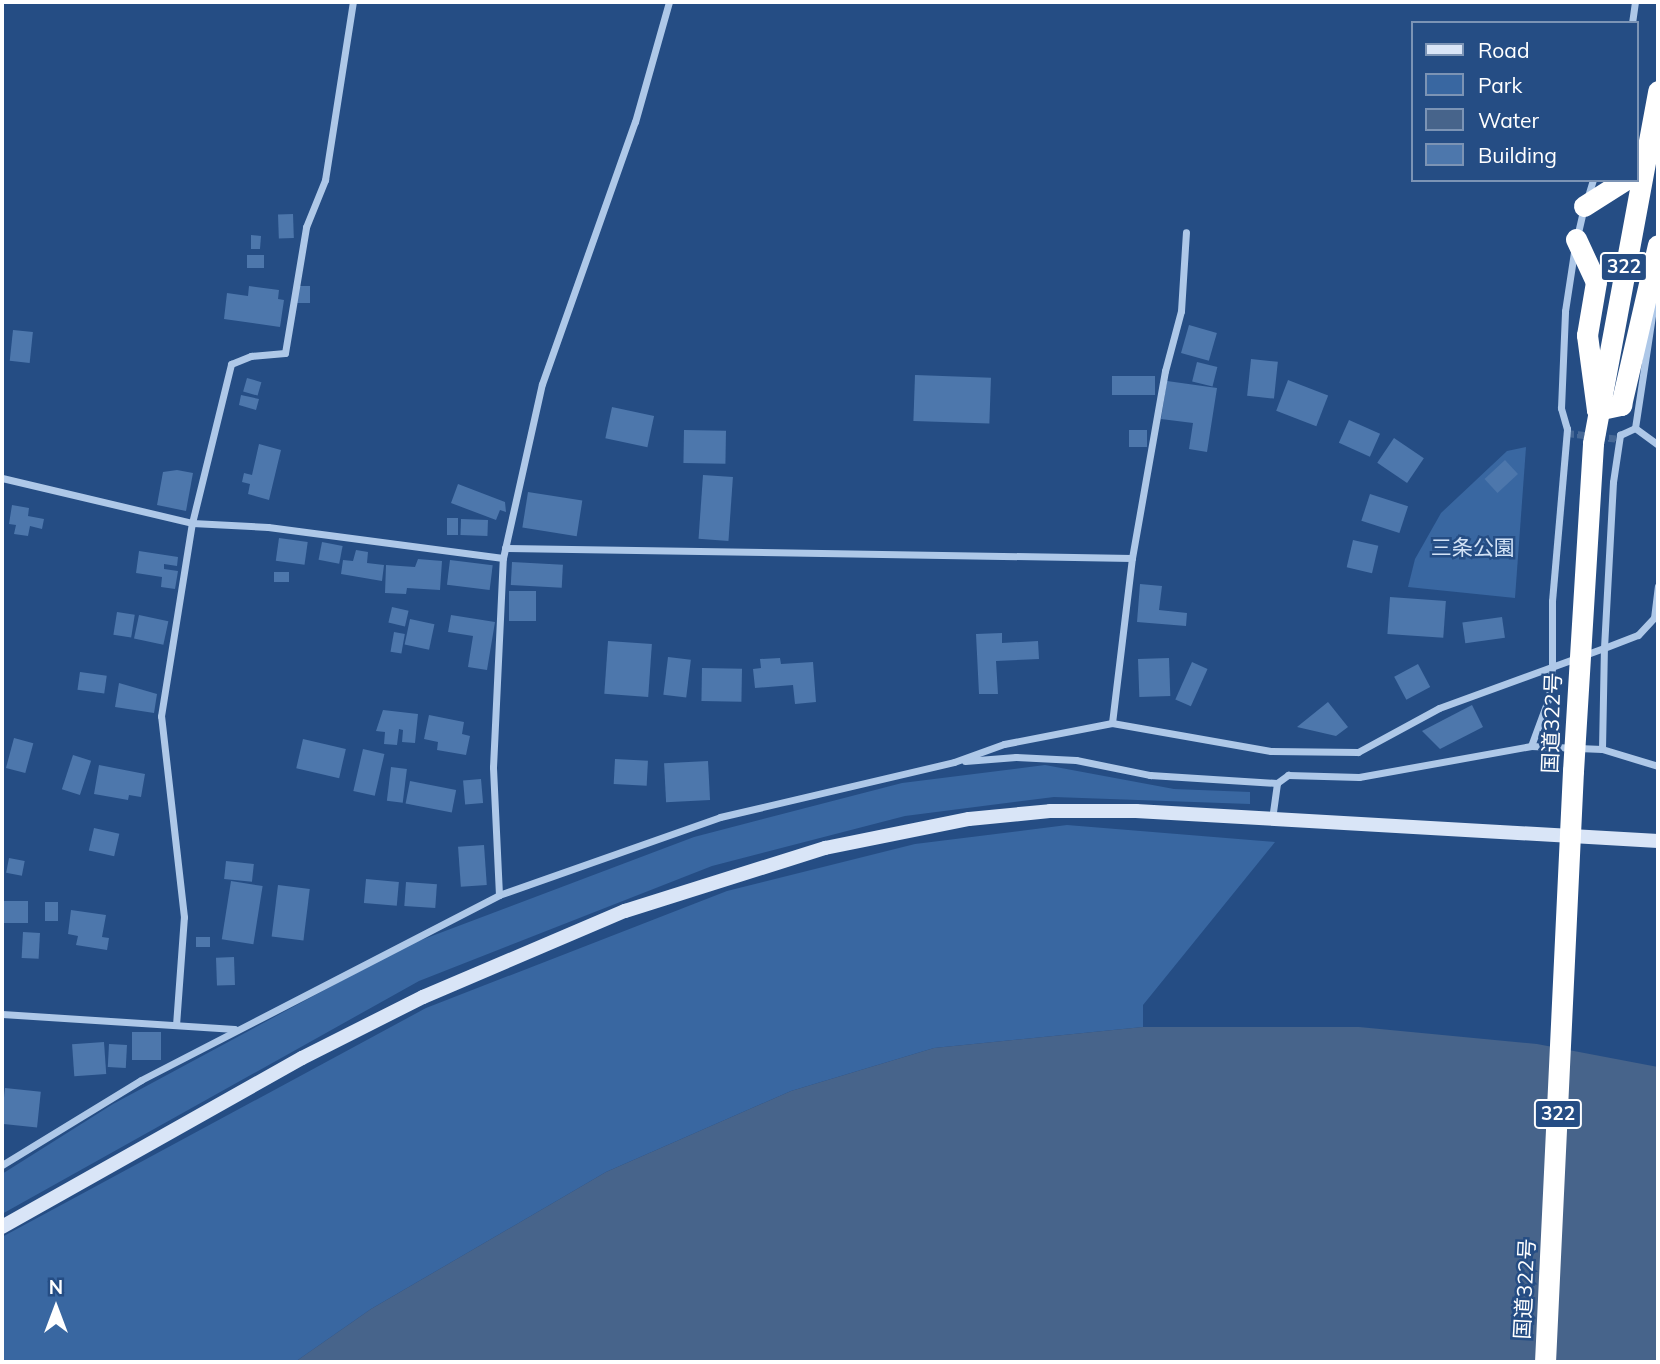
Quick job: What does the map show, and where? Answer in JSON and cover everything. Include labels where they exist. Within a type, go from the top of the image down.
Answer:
[{"type":"highway","name":"国道322号","points":[[1641,170],[1658,92]]},
{"type":"highway","points":[[1584,206],[1622,182]]},
{"type":"highway","name":"国道322号","points":[[1545,1362],[1573,771],[1593,443],[1639,182]]},
{"type":"highway","points":[[1576,239],[1596,282],[1587,335],[1597,410],[1621,405],[1658,249]]},
{"type":"street","points":[[176,1025],[184,917],[161,716],[192,523],[231,364],[251,356],[285,353],[306,228],[326,180],[353,2]]},
{"type":"street","points":[[499,895],[493,766],[503,558],[542,384],[635,122],[668,2]]},
{"type":"street","points":[[1632,21],[1635,2]]},
{"type":"street","points":[[1531,746],[1549,696],[1552,666],[1552,601],[1567,429],[1562,408],[1565,311],[1576,239],[1592,182]]},
{"type":"street","points":[[1112,723],[1132,558],[1165,371],[1181,310],[1186,232]]},
{"type":"street","points":[[1635,428],[1653,318],[1658,249]]},
{"type":"street","points":[[1635,428],[1658,445]]},
{"type":"street","points":[[1602,749],[1604,649],[1613,482],[1620,435],[1635,428]]},
{"type":"street","points":[[2,478],[192,523],[268,527],[503,558]]},
{"type":"street","points":[[505,548],[579,545],[1132,558]]},
{"type":"street","points":[[2,1165],[236,1029],[499,895],[587,860],[763,804],[954,762],[1004,744],[1112,723],[1271,751],[1358,752],[1438,708],[1638,635],[1654,618],[1658,586]]},
{"type":"street","points":[[954,762],[1016,757],[1076,760],[1163,777],[1277,783],[1288,775],[1359,777],[1531,746],[1602,749],[1658,766]]},
{"type":"street","points":[[1272,819],[1277,783]]},
{"type":"street","points":[[2,1227],[302,1058],[423,997],[543,942],[721,878],[825,848],[969,819],[1050,811],[1572,833],[1658,841]]},
{"type":"street","points":[[2,1014],[236,1029]]},
{"type":"green space","name":"三条公園","points":[[1526,447],[1515,598],[1408,587],[1415,559],[1441,513],[1507,451]]},
{"type":"green space","points":[[1045,765],[1174,789],[1250,792],[1250,804],[1054,797],[905,816],[712,866],[419,981],[2,1214],[2,1174],[113,1104],[408,945],[694,837],[902,783]]},
{"type":"green space","points":[[1067,825],[1275,842],[1143,1005],[1143,1027],[934,1048],[791,1091],[606,1172],[371,1309],[295,1362],[2,1362],[2,1237],[426,1008],[727,891],[915,844]]},
{"type":"water","points":[[1143,1027],[1359,1027],[1537,1044],[1658,1067],[1658,1362],[295,1362],[371,1309],[606,1172],[791,1091],[934,1048]]},
{"type":"building","points":[[293,214],[294,238],[279,239],[278,215]]},
{"type":"building","points":[[251,235],[261,236],[260,249],[251,249]]},
{"type":"building","points":[[247,255],[264,255],[264,268],[247,268]]},
{"type":"building","points":[[249,286],[279,290],[278,299],[284,300],[280,327],[224,319],[227,293],[248,296]]},
{"type":"building","points":[[296,286],[310,286],[310,303],[296,303]]},
{"type":"building","points":[[1189,325],[1217,333],[1209,361],[1181,353]]},
{"type":"building","points":[[13,330],[33,332],[30,363],[10,361]]},
{"type":"building","points":[[1251,359],[1278,362],[1274,399],[1247,396]]},
{"type":"building","points":[[1197,362],[1217,367],[1213,386],[1192,381]]},
{"type":"building","points":[[915,375],[991,378],[989,424],[913,421]]},
{"type":"building","points":[[1112,376],[1155,376],[1155,395],[1112,395]]},
{"type":"building","points":[[247,378],[261,382],[258,396],[243,391]]},
{"type":"building","points":[[1288,380],[1328,395],[1316,426],[1276,411]]},
{"type":"building","points":[[1167,381],[1217,388],[1207,452],[1189,449],[1193,423],[1161,419]]},
{"type":"building","points":[[241,395],[259,399],[256,410],[239,405]]},
{"type":"building","points":[[612,407],[654,416],[647,447],[605,438]]},
{"type":"building","points":[[1349,420],[1380,434],[1370,457],[1339,443]]},
{"type":"building","points":[[684,430],[726,431],[725,464],[683,463]]},
{"type":"building","points":[[1129,430],[1147,430],[1147,447],[1129,447]]},
{"type":"building","points":[[1394,438],[1424,458],[1407,483],[1377,463]]},
{"type":"building","points":[[259,444],[281,450],[269,500],[248,494],[250,484],[242,482],[244,473],[252,475]]},
{"type":"building","points":[[1505,460],[1518,474],[1497,493],[1485,479]]},
{"type":"building","points":[[177,470],[193,473],[186,511],[157,505],[163,472]]},
{"type":"building","points":[[703,475],[733,477],[728,541],[699,539]]},
{"type":"building","points":[[458,484],[505,502],[506,512],[500,510],[496,520],[451,503]]},
{"type":"building","points":[[528,492],[582,501],[577,536],[522,528]]},
{"type":"building","points":[[1370,494],[1408,506],[1399,533],[1361,521]]},
{"type":"building","points":[[12,505],[29,508],[28,516],[44,519],[42,529],[30,526],[28,536],[14,534],[16,525],[9,524]]},
{"type":"building","points":[[447,518],[458,518],[458,535],[447,535]]},
{"type":"building","points":[[461,519],[488,520],[487,536],[460,535]]},
{"type":"building","points":[[279,538],[308,542],[305,565],[276,561]]},
{"type":"building","points":[[1353,540],[1378,546],[1372,573],[1347,567]]},
{"type":"building","points":[[322,542],[343,546],[339,564],[319,560]]},
{"type":"building","points":[[356,550],[368,552],[367,563],[384,565],[382,581],[341,574],[343,560],[353,561]]},
{"type":"building","points":[[139,551],[178,557],[177,566],[164,564],[164,569],[178,571],[175,589],[161,587],[162,577],[136,573]]},
{"type":"building","points":[[418,559],[442,561],[440,590],[407,588],[406,594],[385,593],[386,565],[415,567]]},
{"type":"building","points":[[450,560],[493,565],[490,590],[447,585]]},
{"type":"building","points":[[512,562],[563,565],[562,588],[511,585]]},
{"type":"building","points":[[274,572],[289,572],[289,582],[274,582]]},
{"type":"building","points":[[1140,584],[1162,586],[1159,610],[1187,613],[1186,626],[1137,622]]},
{"type":"building","points":[[509,591],[536,591],[536,621],[509,621]]},
{"type":"building","points":[[1390,597],[1446,601],[1443,638],[1387,634]]},
{"type":"building","points":[[392,607],[409,611],[405,626],[388,623]]},
{"type":"building","points":[[117,612],[135,615],[131,638],[113,635]]},
{"type":"building","points":[[139,615],[168,621],[163,645],[134,638]]},
{"type":"building","points":[[451,615],[495,622],[487,670],[468,667],[473,636],[448,632]]},
{"type":"building","points":[[1502,617],[1505,638],[1465,643],[1462,623]]},
{"type":"building","points":[[410,619],[434,624],[429,650],[405,644]]},
{"type":"building","points":[[394,632],[405,634],[401,654],[391,652]]},
{"type":"building","points":[[1002,633],[1002,643],[1038,641],[1039,659],[996,661],[998,694],[979,694],[976,634]]},
{"type":"building","points":[[608,641],[652,644],[648,697],[604,694]]},
{"type":"building","points":[[668,657],[691,660],[686,698],[663,695]]},
{"type":"building","points":[[780,658],[781,664],[813,662],[816,702],[795,704],[793,685],[755,688],[753,669],[761,668],[760,659]]},
{"type":"building","points":[[1169,658],[1170,696],[1139,697],[1138,659]]},
{"type":"building","points":[[1192,662],[1208,669],[1191,706],[1175,699]]},
{"type":"building","points":[[1418,664],[1430,687],[1406,700],[1394,677]]},
{"type":"building","points":[[702,668],[742,669],[741,702],[701,701]]},
{"type":"building","points":[[80,672],[107,676],[104,694],[77,690]]},
{"type":"building","points":[[119,683],[157,694],[154,713],[115,707]]},
{"type":"building","points":[[1328,702],[1348,727],[1336,736],[1297,727]]},
{"type":"building","points":[[1472,705],[1483,727],[1440,749],[1422,731]]},
{"type":"building","points":[[383,710],[418,714],[415,743],[402,742],[403,730],[399,729],[397,745],[384,744],[385,732],[376,731]]},
{"type":"building","points":[[429,715],[464,722],[462,734],[470,736],[466,755],[437,750],[438,742],[424,739]]},
{"type":"building","points":[[14,738],[33,743],[25,773],[6,768]]},
{"type":"building","points":[[303,739],[346,749],[339,778],[296,768]]},
{"type":"building","points":[[363,749],[384,754],[375,796],[353,791]]},
{"type":"building","points":[[73,755],[91,761],[80,795],[62,789]]},
{"type":"building","points":[[615,759],[648,761],[647,786],[614,784]]},
{"type":"building","points":[[708,761],[710,800],[666,802],[664,763]]},
{"type":"building","points":[[99,765],[145,774],[141,797],[129,795],[128,800],[94,794]]},
{"type":"building","points":[[391,767],[407,769],[403,803],[387,801]]},
{"type":"building","points":[[481,779],[483,803],[465,804],[463,781]]},
{"type":"building","points":[[410,781],[456,790],[452,813],[406,804]]},
{"type":"building","points":[[94,828],[119,834],[114,856],[89,850]]},
{"type":"building","points":[[484,845],[487,885],[461,887],[458,847]]},
{"type":"building","points":[[9,858],[25,861],[22,876],[6,873]]},
{"type":"building","points":[[226,861],[254,864],[252,882],[224,879]]},
{"type":"building","points":[[366,879],[399,882],[397,906],[364,903]]},
{"type":"building","points":[[231,881],[263,886],[253,944],[222,939]]},
{"type":"building","points":[[406,882],[437,884],[435,908],[404,906]]},
{"type":"building","points":[[278,885],[310,889],[303,941],[272,937]]},
{"type":"building","points":[[2,901],[28,901],[28,923],[2,923]]},
{"type":"building","points":[[45,902],[58,902],[58,921],[45,921]]},
{"type":"building","points":[[71,910],[106,915],[102,937],[109,938],[107,950],[76,945],[78,936],[68,934]]},
{"type":"building","points":[[23,932],[40,933],[39,959],[22,958]]},
{"type":"building","points":[[196,937],[210,937],[210,947],[196,947]]},
{"type":"building","points":[[234,957],[235,985],[217,986],[216,958]]},
{"type":"building","points":[[132,1032],[161,1032],[161,1060],[132,1060]]},
{"type":"building","points":[[104,1042],[106,1074],[74,1076],[72,1044]]},
{"type":"building","points":[[109,1044],[127,1045],[126,1068],[108,1067]]},
{"type":"building","points":[[5,1088],[41,1092],[37,1128],[2,1124]]},
{"type":"tunnel","points":[[1567,433],[1620,439]]}]
